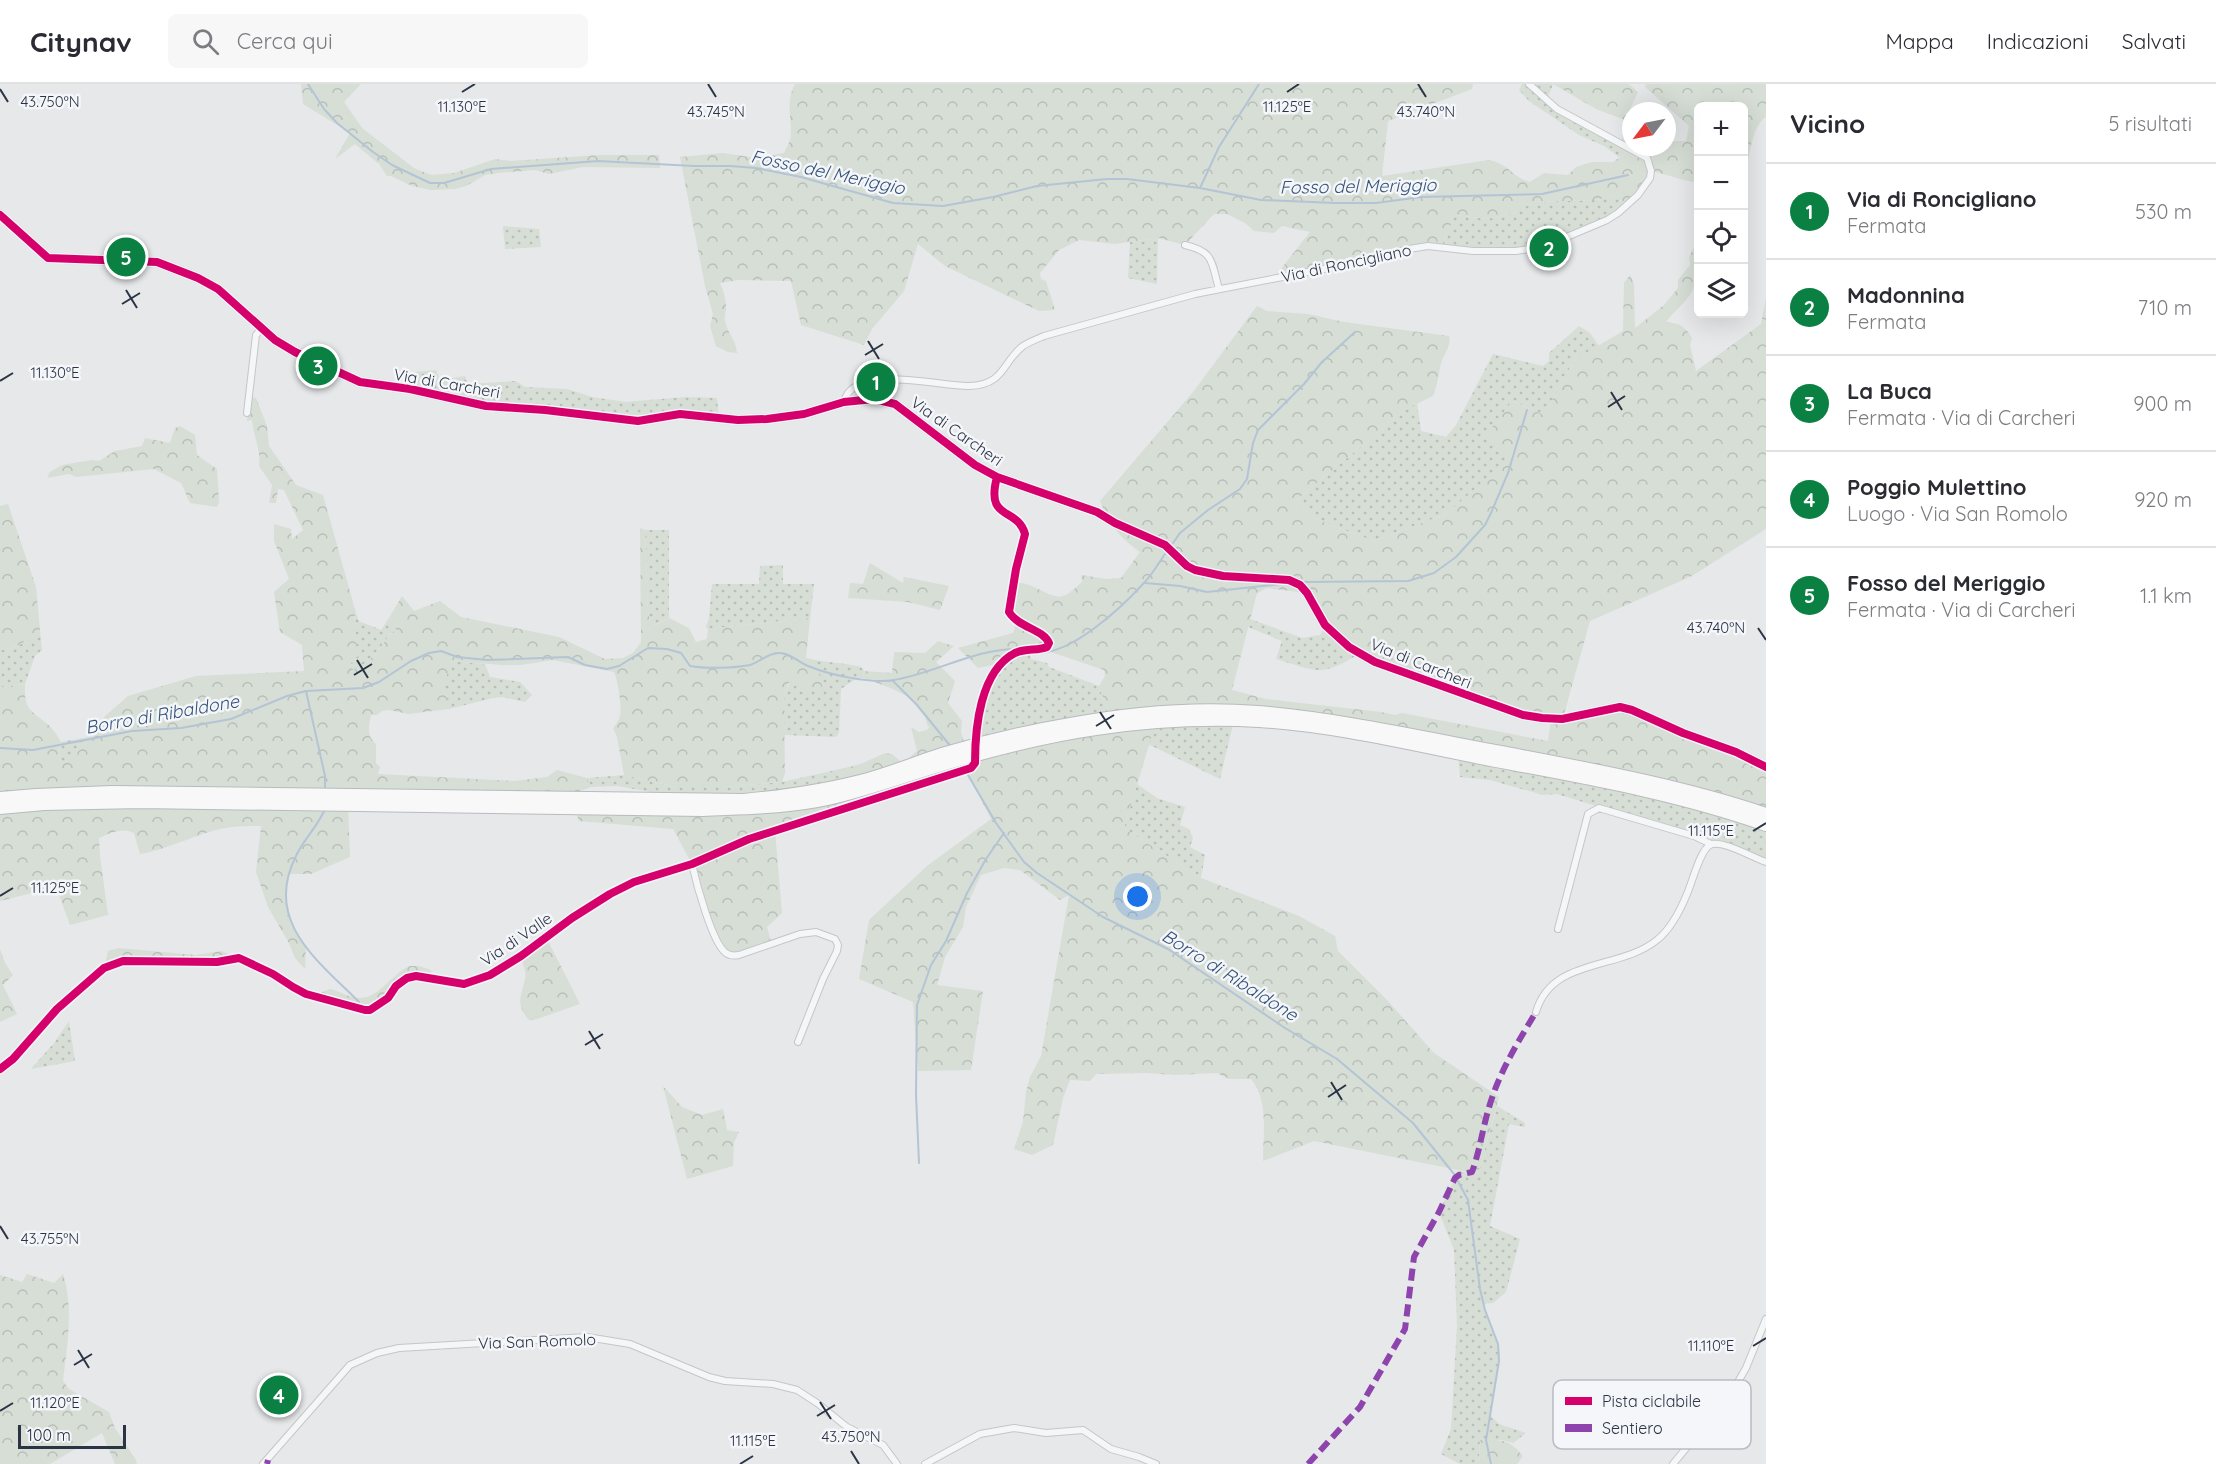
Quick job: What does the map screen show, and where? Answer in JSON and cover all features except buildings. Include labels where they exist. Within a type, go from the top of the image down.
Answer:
[{"type":"highway","points":[[0,798],[112,792],[744,800],[789,796],[827,789],[868,779],[990,741],[1065,725],[1136,715],[1222,711],[1323,719],[1440,741],[1651,782],[1712,797],[1766,814]]},
{"type":"highway","points":[[0,808],[44,804],[130,802],[703,810],[766,807],[826,799],[983,754],[1071,734],[1142,723],[1234,720],[1318,728],[1595,779],[1658,792],[1733,813],[1766,825]]},
{"type":"street","name":"Via di Roncigliano","points":[[844,402],[851,389],[866,381],[903,380],[980,385],[1000,375],[1024,345],[1044,336],[1140,308],[1219,289],[1428,246],[1473,251],[1529,250],[1542,247],[1607,220],[1638,195],[1650,178],[1651,171],[1647,158],[1557,109],[1529,84]]},
{"type":"street","name":"Via di Carcheri","points":[[0,216],[48,258],[157,262],[198,278],[218,289],[275,340],[349,379],[360,382],[410,389],[486,406],[545,410],[638,421],[680,414],[738,420],[767,419],[804,414],[844,402],[874,399],[895,404],[975,465],[997,477],[1097,512],[1115,523],[1165,545],[1187,566],[1195,570],[1223,576],[1289,580],[1300,585],[1325,625],[1349,647],[1375,662],[1523,715],[1562,718],[1620,707],[1632,710],[1683,734],[1736,752],[1766,767]]},
{"type":"street","points":[[1185,245],[1203,249],[1209,257],[1219,289]]},
{"type":"street","points":[[247,413],[256,336],[262,328]]},
{"type":"street","points":[[975,735],[986,692],[1001,663],[1028,649],[1047,647],[1049,643],[1046,636],[1023,626],[1009,612],[1016,569],[1026,534],[1021,524],[1004,513],[994,502],[993,490],[997,477]]},
{"type":"street","name":"Via di Valle","points":[[0,1069],[13,1059],[65,1001],[104,968],[113,964],[123,961],[217,962],[238,958],[273,974],[306,994],[369,1010],[388,998],[396,986],[407,978],[416,976],[464,984],[490,975],[610,894],[634,882],[692,864],[749,839],[966,770],[975,763]]},
{"type":"street","points":[[1558,929],[1588,814],[1592,810],[1599,808],[1694,836],[1766,862]]},
{"type":"street","points":[[1536,1012],[1544,993],[1560,977],[1642,951],[1659,939],[1673,922],[1690,888],[1702,853],[1711,844]]},
{"type":"street","points":[[692,864],[715,939],[726,952],[733,956],[800,934],[816,932],[836,939],[837,951],[823,979],[798,1042]]},
{"type":"street","points":[[1739,1380],[1766,1319]]},
{"type":"street","name":"Via San Romolo","points":[[263,1464],[350,1365],[377,1353],[399,1348],[587,1337],[630,1344],[709,1377],[725,1381],[772,1384],[797,1390],[847,1426],[882,1445],[897,1464]]},
{"type":"street","points":[[925,1464],[980,1434],[1014,1428],[1046,1433],[1083,1430],[1111,1449],[1155,1464]]},
{"type":"street","points":[[1673,1464],[1685,1449]]},
{"type":"green space","points":[[301,84],[361,84],[344,102],[362,128],[414,168],[431,175],[454,173],[495,159],[511,161],[599,155],[659,155],[660,168],[583,167],[549,174],[535,170],[485,175],[466,186],[455,189],[431,190],[412,186],[387,176],[379,164],[355,144],[335,159],[350,133],[303,104]]},
{"type":"green space","points":[[795,84],[1473,84],[1472,89],[1388,121],[1382,176],[1489,160],[1530,182],[1544,173],[1568,175],[1576,167],[1592,162],[1613,162],[1622,156],[1676,156],[1676,141],[1686,141],[1689,126],[1676,114],[1676,102],[1662,102],[1645,87],[1646,84],[1766,84],[1766,117],[1757,127],[1748,161],[1748,102],[1694,102],[1694,182],[1651,171],[1650,178],[1627,205],[1614,196],[1596,200],[1534,202],[1516,212],[1487,219],[1455,215],[1441,247],[1428,246],[1273,279],[1310,232],[1282,226],[1274,233],[1254,231],[1245,223],[1227,214],[1214,214],[1185,245],[1158,238],[1115,244],[1079,240],[1059,250],[1040,273],[1041,279],[1046,281],[1055,310],[1039,311],[945,266],[918,244],[904,291],[872,329],[864,345],[801,325],[791,281],[738,280],[720,283],[726,307],[725,321],[737,353],[728,352],[716,346],[710,326],[713,314],[705,286],[680,157],[723,153],[757,158],[784,153],[791,136],[792,90]]},
{"type":"green space","points":[[1522,84],[1553,84],[1547,100],[1622,143],[1622,155],[1619,157],[1604,146],[1579,135],[1529,101],[1519,90]]},
{"type":"green space","points":[[1553,84],[1629,84],[1638,92],[1633,102],[1622,102],[1622,119],[1596,109]]},
{"type":"green space","points":[[1614,196],[1627,205],[1618,213],[1529,250],[1441,247],[1455,215],[1487,219],[1516,212],[1534,202],[1596,200]]},
{"type":"green space","points":[[503,226],[539,229],[541,247],[505,249]]},
{"type":"green space","points":[[1158,238],[1157,284],[1128,278],[1130,242]]},
{"type":"green space","points":[[1694,247],[1692,292],[1666,322],[1681,326],[1692,338],[1690,345],[1696,371],[1761,324],[1766,298],[1766,529],[1692,576],[1590,621],[1563,718],[1620,707],[1766,767],[1766,814],[1323,719],[1110,718],[1099,686],[1105,676],[1104,670],[1042,649],[1028,649],[1001,663],[978,668],[958,648],[1013,633],[1015,628],[1009,612],[1014,583],[1027,584],[1052,595],[1063,596],[1082,582],[1081,575],[1107,579],[1121,578],[1140,552],[1116,530],[1100,501],[1193,392],[1257,306],[1267,311],[1308,314],[1344,322],[1449,336],[1449,344],[1433,396],[1406,409],[1294,502],[1318,520],[1374,541],[1446,514],[1509,460],[1484,438],[1512,401],[1544,415],[1574,360],[1623,331],[1624,283],[1630,275],[1634,284],[1635,328],[1664,305],[1678,288],[1678,280],[1690,265],[1689,257]],"holes":[[[1267,588],[1307,593],[1325,625],[1375,662],[1542,718],[1551,719],[1548,741],[1402,713],[1395,715],[1266,699],[1232,690],[1257,593]]]},
{"type":"green space","points":[[1579,326],[1590,333],[1599,346],[1574,360],[1544,415],[1513,401],[1510,460],[1446,514],[1374,541],[1318,520],[1294,502],[1406,409],[1417,403],[1421,431],[1446,437],[1456,425],[1493,354],[1543,366],[1549,361],[1549,353]]},
{"type":"green space","points":[[436,370],[440,380],[465,376],[468,384],[516,381],[525,387],[567,389],[592,397],[625,402],[685,397],[717,398],[719,418],[680,414],[638,421],[486,406],[410,389],[414,372]]},
{"type":"green space","points":[[249,397],[256,398],[267,426],[269,446],[296,485],[323,495],[356,613],[354,618],[358,656],[351,663],[353,670],[372,658],[396,629],[389,618],[402,596],[414,611],[440,601],[461,617],[559,637],[605,659],[623,658],[633,653],[641,642],[640,528],[645,530],[648,612],[650,622],[655,625],[669,618],[689,628],[696,642],[707,639],[708,629],[810,618],[806,658],[817,666],[823,689],[807,692],[789,682],[784,695],[785,773],[782,782],[725,787],[676,787],[624,775],[617,737],[613,728],[619,719],[620,712],[614,672],[553,660],[521,665],[452,661],[445,686],[449,709],[408,714],[389,710],[371,715],[369,731],[376,744],[376,763],[380,767],[378,774],[515,781],[547,777],[557,770],[587,778],[591,787],[558,799],[0,798],[0,687],[25,684],[25,699],[29,708],[56,734],[61,742],[58,757],[62,762],[66,762],[94,736],[104,717],[128,696],[196,676],[304,671],[302,645],[280,632],[274,592],[289,579],[274,541],[274,524],[291,529],[292,539],[303,530],[284,490],[278,489],[276,503],[269,503],[272,485],[259,466],[259,454],[252,420],[247,421]]},
{"type":"green space","points":[[180,426],[195,435],[197,455],[217,469],[219,502],[217,507],[190,503],[181,483],[154,469],[76,477],[69,474],[47,478],[50,472],[62,465],[99,461],[115,451],[142,446],[145,438],[170,443],[175,428]]},
{"type":"green space","points":[[8,504],[36,587],[40,630],[16,646],[0,649],[0,506]]},
{"type":"green space","points":[[645,530],[669,530],[669,618],[654,625],[650,622],[648,612]]},
{"type":"green space","points":[[870,563],[903,583],[904,577],[949,586],[940,610],[908,602],[848,598],[850,583],[863,584]]},
{"type":"green space","points":[[783,565],[783,584],[814,584],[810,618],[708,629],[706,627],[712,584],[759,584],[760,566]]},
{"type":"green space","points":[[356,613],[359,621],[381,630],[389,618],[396,628],[372,658],[353,670],[351,663],[357,652],[354,626]]},
{"type":"green space","points":[[1250,619],[1302,638],[1320,635],[1325,625],[1360,653],[1336,666],[1319,670],[1276,659],[1282,641],[1248,627]]},
{"type":"green space","points":[[40,630],[42,650],[35,656],[25,684],[0,687],[0,649],[17,646]]},
{"type":"green space","points":[[938,641],[954,646],[936,662],[955,681],[948,703],[962,721],[961,732],[966,748],[913,764],[910,757],[917,751],[911,727],[919,732],[927,730],[929,727],[924,714],[914,701],[906,696],[863,678],[864,671],[892,673],[894,652],[925,653]]},
{"type":"green space","points":[[1028,649],[1031,659],[1047,663],[1049,667],[1099,686],[1110,718],[975,745],[979,713],[1001,663]]},
{"type":"green space","points":[[806,658],[854,665],[861,667],[864,671],[863,678],[857,678],[841,689],[839,733],[836,737],[784,735],[784,695]]},
{"type":"green space","points":[[452,661],[485,664],[490,677],[520,682],[532,695],[525,702],[502,697],[449,709],[445,686]]},
{"type":"green space","points":[[1234,720],[1220,779],[1148,744],[1156,722]]},
{"type":"green space","points":[[1156,722],[1124,828],[1201,878],[1299,916],[1335,936],[1338,951],[1387,1000],[1434,1053],[1499,1097],[1478,1174],[1314,1141],[1263,1161],[1264,1118],[1257,1088],[1251,1079],[1229,1079],[1217,1073],[1096,1074],[1090,1081],[1070,1080],[1063,1098],[1053,1145],[1032,1155],[1014,1149],[1023,1122],[1030,1077],[1041,1056],[1069,895],[1060,900],[1020,870],[1004,868],[981,875],[966,907],[963,927],[945,957],[937,985],[983,991],[971,1070],[918,1071],[913,1002],[859,979],[869,920],[927,866],[991,819],[962,759]]},
{"type":"green space","points":[[94,736],[66,762],[62,762],[58,757],[61,742]]},
{"type":"green space","points":[[885,753],[892,754],[906,766],[845,784],[836,770],[861,764]]},
{"type":"green space","points":[[1458,753],[1766,825],[1766,862],[1726,846],[1557,794],[1543,795],[1490,780],[1460,777]]},
{"type":"green space","points":[[836,770],[845,784],[789,796],[662,794],[617,786],[591,787],[587,778],[624,775],[676,787],[725,787],[782,782]]},
{"type":"green space","points":[[1137,784],[1157,798],[1185,807],[1180,825],[1189,829],[1193,838],[1190,847],[1205,855],[1201,878],[1124,828]]},
{"type":"green space","points":[[841,795],[844,809],[775,831],[782,913],[767,927],[772,945],[733,956],[715,939],[692,864],[673,829],[579,821],[575,809]]},
{"type":"green space","points":[[348,805],[350,857],[311,874],[288,874],[285,898],[290,923],[306,948],[305,969],[295,958],[268,907],[256,872],[261,826],[220,829],[140,854],[134,833],[129,831],[120,831],[99,838],[108,915],[70,925],[56,887],[0,901],[0,808]]},
{"type":"green space","points":[[546,937],[580,1004],[529,1020],[521,1005],[525,970],[521,956]]},
{"type":"green space","points":[[118,948],[196,955],[221,951],[239,958],[217,962],[123,961],[104,968],[108,951]]},
{"type":"green space","points":[[0,949],[13,975],[3,985],[17,1014],[0,1022]]},
{"type":"green space","points":[[410,966],[431,970],[433,980],[407,978],[388,998],[370,1010],[319,998],[321,992],[330,989],[357,998],[372,995],[403,969]]},
{"type":"green space","points":[[69,1021],[75,1061],[31,1069],[54,1043]]},
{"type":"green space","points":[[663,1086],[682,1107],[702,1115],[723,1109],[727,1130],[739,1132],[734,1142],[733,1166],[687,1179]]},
{"type":"green space","points":[[1497,1106],[1525,1123],[1525,1127],[1509,1124],[1490,1226],[1520,1239],[1506,1292],[1493,1303],[1483,1304],[1500,1353],[1490,1415],[1499,1424],[1526,1433],[1513,1443],[1502,1440],[1480,1440],[1479,1464],[1460,1464],[1441,1454],[1451,1429],[1457,1326],[1454,1250],[1439,1212],[1457,1171],[1478,1174]]},
{"type":"green space","points":[[27,1274],[54,1283],[63,1274],[69,1314],[63,1381],[69,1389],[109,1412],[115,1428],[137,1464],[115,1464],[102,1433],[50,1464],[0,1464],[0,1275],[22,1282]]},
{"type":"green space","points":[[1480,1440],[1504,1441],[1523,1456],[1517,1464],[1479,1464]]},
{"type":"waterway","name":"Fosso del Meriggio","points":[[308,84],[324,109],[337,123],[392,165],[430,183],[444,183],[491,169],[598,161],[730,166],[756,168],[801,177],[893,203],[943,206],[1037,186],[1107,179],[1127,179],[1200,188],[1261,200],[1376,203],[1421,197],[1542,194],[1628,175]]},
{"type":"waterway","points":[[1200,188],[1219,147],[1259,84]]},
{"type":"waterway","points":[[1173,543],[1180,533],[1208,510],[1240,489],[1247,479],[1253,443],[1258,430],[1304,384],[1322,362],[1355,332]]},
{"type":"waterway","points":[[1302,582],[1408,581],[1434,573],[1456,557],[1485,525],[1491,513],[1508,473],[1527,410]]},
{"type":"waterway","points":[[1036,652],[1064,647],[1094,629],[1143,584],[1165,554]]},
{"type":"waterway","points":[[1145,583],[1180,586],[1207,592],[1281,584]]},
{"type":"waterway","name":"Borro di Ribaldone","points":[[0,748],[33,750],[132,731],[181,728],[231,719],[287,696],[306,691],[363,688],[379,682],[411,661],[429,653],[441,651],[457,657],[487,660],[568,657],[585,665],[607,669],[619,666],[648,648],[667,649],[681,653],[690,666],[704,668],[750,665],[771,654],[779,653],[787,654],[808,666],[827,673],[862,680],[885,681],[910,677],[987,652],[1019,649]]},
{"type":"waterway","name":"Borro di Ribaldone","points":[[892,680],[917,705],[952,748]]},
{"type":"waterway","points":[[306,691],[325,776],[325,792]]},
{"type":"waterway","name":"Borro di Ribaldone","points":[[961,763],[996,823],[1024,862],[1037,873],[1103,917],[1168,949],[1285,1028],[1337,1059],[1413,1123],[1454,1174],[1468,1200],[1480,1289],[1498,1344],[1499,1361],[1486,1440],[1491,1464]]},
{"type":"waterway","points":[[325,809],[296,856],[288,879],[286,900],[290,920],[299,938],[327,971],[359,1002]]},
{"type":"waterway","points":[[919,1163],[916,1095],[917,1005],[931,965],[946,941],[967,893],[1004,833]]},
{"type":"marked path","points":[[1308,1464],[1360,1407],[1405,1329],[1414,1257],[1455,1178],[1472,1172],[1494,1092],[1510,1057],[1536,1012]]},
{"type":"marked path","points":[[267,1464],[268,1460]]},
{"type":"cycle path","points":[[0,215],[48,258],[157,262],[198,278],[218,289],[275,340],[295,352],[360,382],[410,389],[486,406],[545,410],[638,421],[680,414],[738,420],[767,419],[804,414],[844,402],[874,399],[895,404],[975,465],[997,477],[1097,512],[1115,523],[1165,545],[1187,566],[1195,570],[1223,576],[1289,580],[1300,585],[1325,625],[1349,647],[1375,662],[1523,715],[1562,719],[1620,707],[1632,710],[1683,733],[1736,752],[1766,767]]},
{"type":"cycle path","points":[[0,1069],[13,1059],[57,1009],[104,968],[123,961],[217,962],[239,958],[273,974],[306,994],[370,1010],[388,998],[396,986],[407,978],[416,976],[464,984],[490,975],[521,956],[572,918],[634,882],[692,864],[749,839],[971,768],[975,763],[978,718],[987,686],[994,673],[1003,661],[1015,653],[1047,647],[1049,643],[1042,634],[1019,622],[1009,612],[1025,534],[1021,525],[998,507],[995,501],[994,491],[997,477]]},
{"type":"place","name":"Madonnina","points":[[1549,248]]},
{"type":"place","name":"Fosso del Meriggio","points":[[126,257]]},
{"type":"place","name":"La Buca","points":[[318,366]]},
{"type":"place","name":"Via di Roncigliano","points":[[876,382]]},
{"type":"place","name":"Poggio Mulettino","points":[[279,1395]]}]
